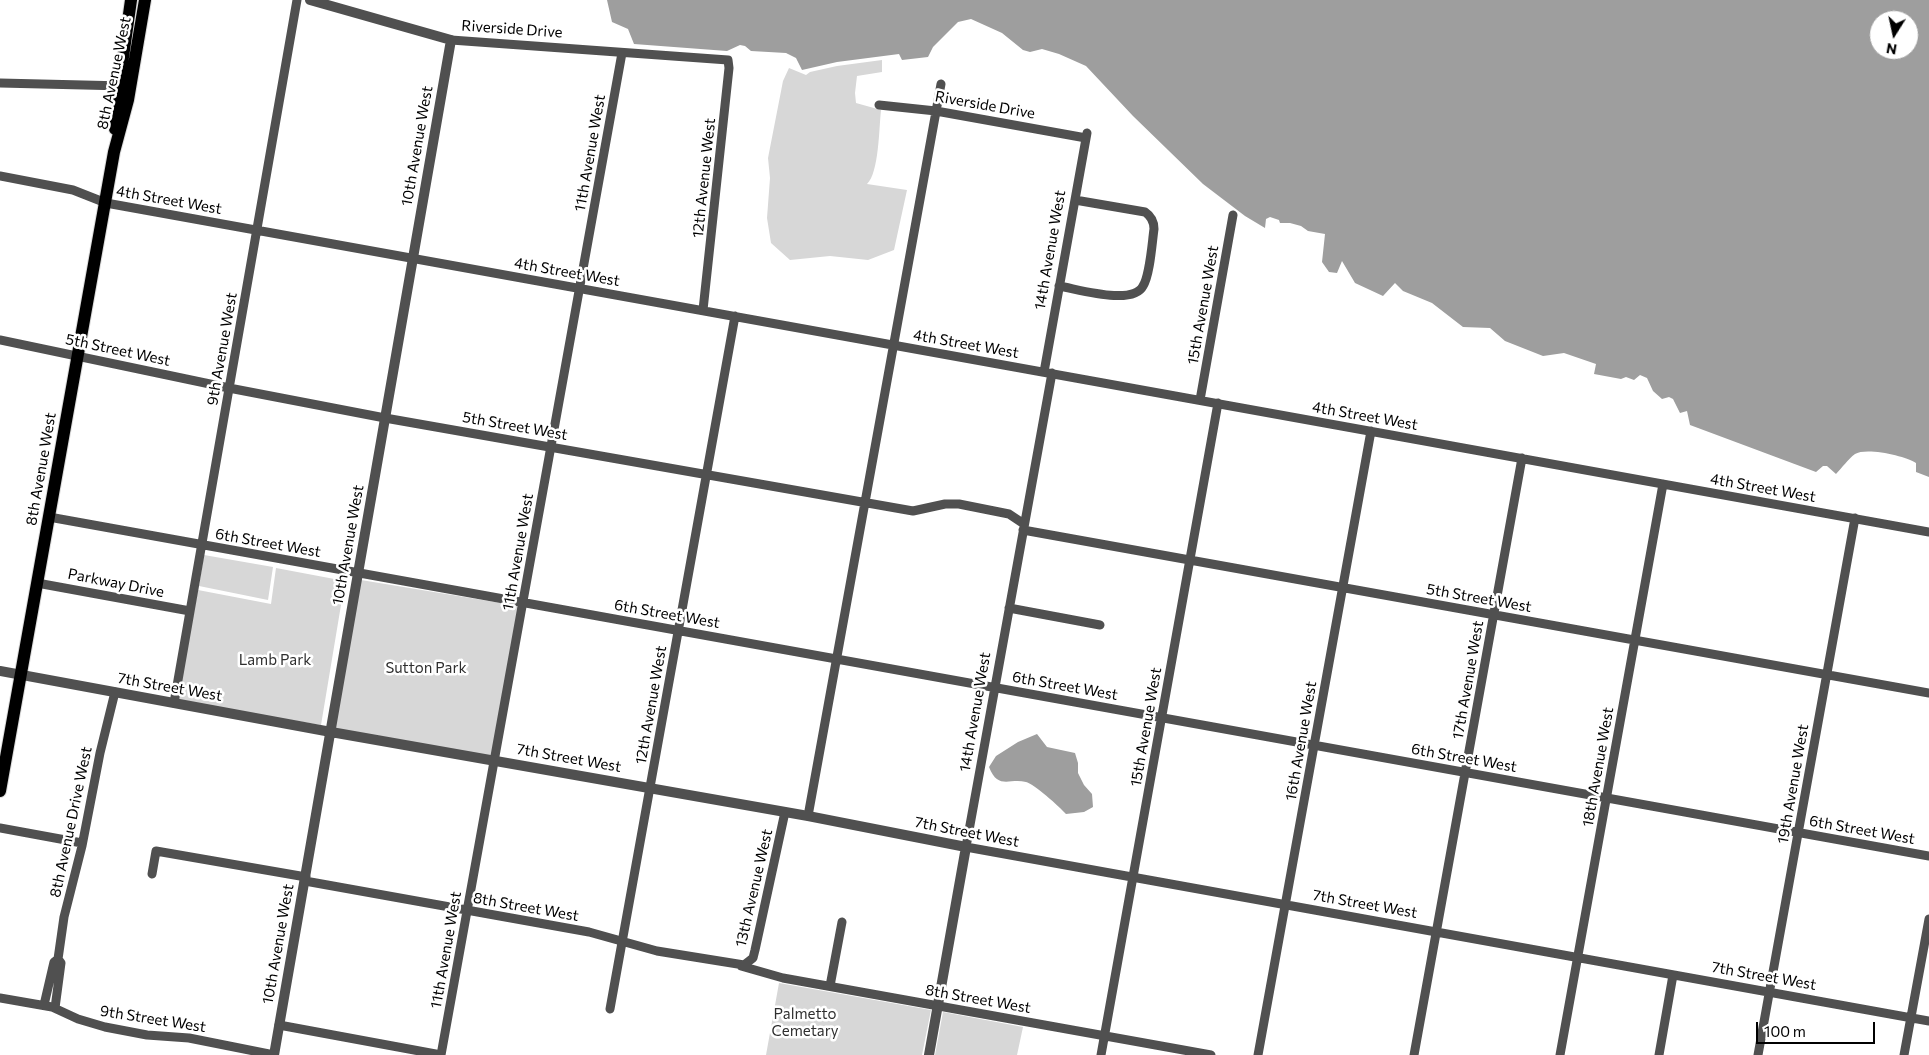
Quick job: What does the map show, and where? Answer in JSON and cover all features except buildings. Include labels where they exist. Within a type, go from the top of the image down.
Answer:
[{"type":"main road","name":"8th Avenue West","points":[[0,792],[2,762],[21,675],[106,202],[124,86],[131,0]]},
{"type":"main road","points":[[137,50],[136,23],[139,0]]},
{"type":"main road","name":"8th Avenue West","points":[[124,86],[137,50],[145,0]]},
{"type":"street","name":"9th Avenue West","points":[[174,703],[297,0]]},
{"type":"street","name":"Riverside Drive","points":[[310,0],[451,40],[717,58]]},
{"type":"street","name":"10th Avenue West","points":[[274,1055],[451,40]]},
{"type":"street","name":"11th Avenue West","points":[[441,1055],[622,53]]},
{"type":"street","name":"12th Avenue West","points":[[704,310],[730,68],[728,60],[717,58]]},
{"type":"street","points":[[0,83],[124,86]]},
{"type":"street","points":[[808,816],[941,84]]},
{"type":"street","name":"Riverside Drive","points":[[879,105],[936,111],[1086,135]]},
{"type":"street","name":"14th Avenue West","points":[[929,1055],[1024,527],[1048,373],[1059,286],[1086,135]]},
{"type":"street","name":"4th Street West","points":[[0,176],[73,190],[106,202],[257,230],[1929,532]]},
{"type":"street","points":[[1059,286],[1125,296],[1136,294],[1145,284],[1154,230],[1154,222],[1150,216],[1145,212],[1075,200]]},
{"type":"street","name":"15th Avenue West","points":[[1200,400],[1233,215]]},
{"type":"street","name":"12th Avenue West","points":[[610,1009],[735,316]]},
{"type":"street","name":"5th Street West","points":[[0,340],[229,388],[385,418],[913,511],[945,504],[959,504],[1010,514],[1024,527],[1190,560],[1929,693]]},
{"type":"street","name":"15th Avenue West","points":[[1101,1055],[1218,404]]},
{"type":"street","name":"16th Avenue West","points":[[1258,1055],[1371,431]]},
{"type":"street","name":"17th Avenue West","points":[[1414,1055],[1522,458]]},
{"type":"street","name":"18th Avenue West","points":[[1560,1055],[1663,484]]},
{"type":"street","name":"6th Street West","points":[[49,517],[1929,856]]},
{"type":"street","name":"19th Avenue West","points":[[1758,1055],[1855,518]]},
{"type":"street","name":"Parkway Drive","points":[[37,583],[190,611]]},
{"type":"street","points":[[1009,608],[1100,625]]},
{"type":"street","name":"7th Street West","points":[[0,671],[331,732],[808,816],[1133,878],[1929,1021]]},
{"type":"street","name":"8th Avenue Drive West","points":[[55,1008],[60,963],[58,959],[64,917],[115,692]]},
{"type":"street","name":"13th Avenue West","points":[[742,966],[749,963],[755,950],[785,812]]},
{"type":"street","points":[[0,828],[82,843]]},
{"type":"street","name":"8th Street West","points":[[152,874],[156,851],[468,911],[589,932],[657,951],[742,966],[783,978],[1211,1055]]},
{"type":"street","points":[[1904,1055],[1929,919]]},
{"type":"street","points":[[830,986],[842,922]]},
{"type":"street","name":"8th Avenue Drive West","points":[[44,1005],[54,962],[58,959]]},
{"type":"street","points":[[1659,1055],[1673,975]]},
{"type":"street","name":"9th Street West","points":[[0,998],[55,1008],[78,1019],[105,1027],[147,1035],[189,1038],[274,1055]]},
{"type":"street","points":[[279,1025],[441,1055]]},
{"type":"green space","points":[[882,60],[882,72],[857,76],[855,93],[856,103],[881,110],[876,160],[871,178],[867,184],[907,190],[894,250],[868,260],[830,256],[790,260],[771,243],[767,218],[770,178],[768,158],[783,81],[789,68],[806,75],[810,72],[837,66]]},
{"type":"green space","points":[[204,555],[273,567],[268,600],[199,586]]},
{"type":"green space","name":"Lamb Park","points":[[276,568],[345,581],[321,725],[177,701],[198,590],[271,604]]},
{"type":"green space","name":"Sutton Park","points":[[361,580],[519,606],[492,757],[334,729]]},
{"type":"green space","name":"Palmetto Cemetary","points":[[779,983],[931,1010],[922,1055],[766,1055]]},
{"type":"green space","points":[[943,1012],[1023,1027],[1017,1055],[935,1055]]},
{"type":"shaded area","points":[[607,0],[1929,0],[1929,477],[1916,472],[1916,463],[1911,460],[1886,453],[1868,451],[1855,454],[1836,474],[1827,466],[1823,466],[1816,472],[1690,425],[1687,411],[1680,413],[1673,399],[1669,397],[1662,399],[1653,391],[1647,378],[1640,375],[1634,380],[1626,377],[1621,379],[1594,374],[1596,364],[1564,353],[1543,356],[1505,341],[1490,328],[1463,327],[1432,303],[1403,291],[1395,283],[1383,296],[1355,283],[1342,261],[1337,273],[1329,272],[1322,262],[1325,234],[1308,231],[1301,226],[1290,223],[1280,223],[1279,220],[1270,217],[1266,219],[1265,228],[1245,216],[1203,184],[1133,116],[1086,66],[1042,49],[1030,52],[1023,50],[1002,33],[971,19],[958,22],[933,47],[928,57],[902,60],[899,54],[837,62],[802,70],[796,58],[786,53],[751,51],[745,46],[740,45],[727,51],[634,44],[628,29],[612,22]]},
{"type":"shaded area","points":[[1037,734],[1047,747],[1075,753],[1078,773],[1084,785],[1092,794],[1093,807],[1084,812],[1066,814],[1029,783],[1020,781],[1004,782],[992,774],[989,767],[996,756],[1018,742]]}]
